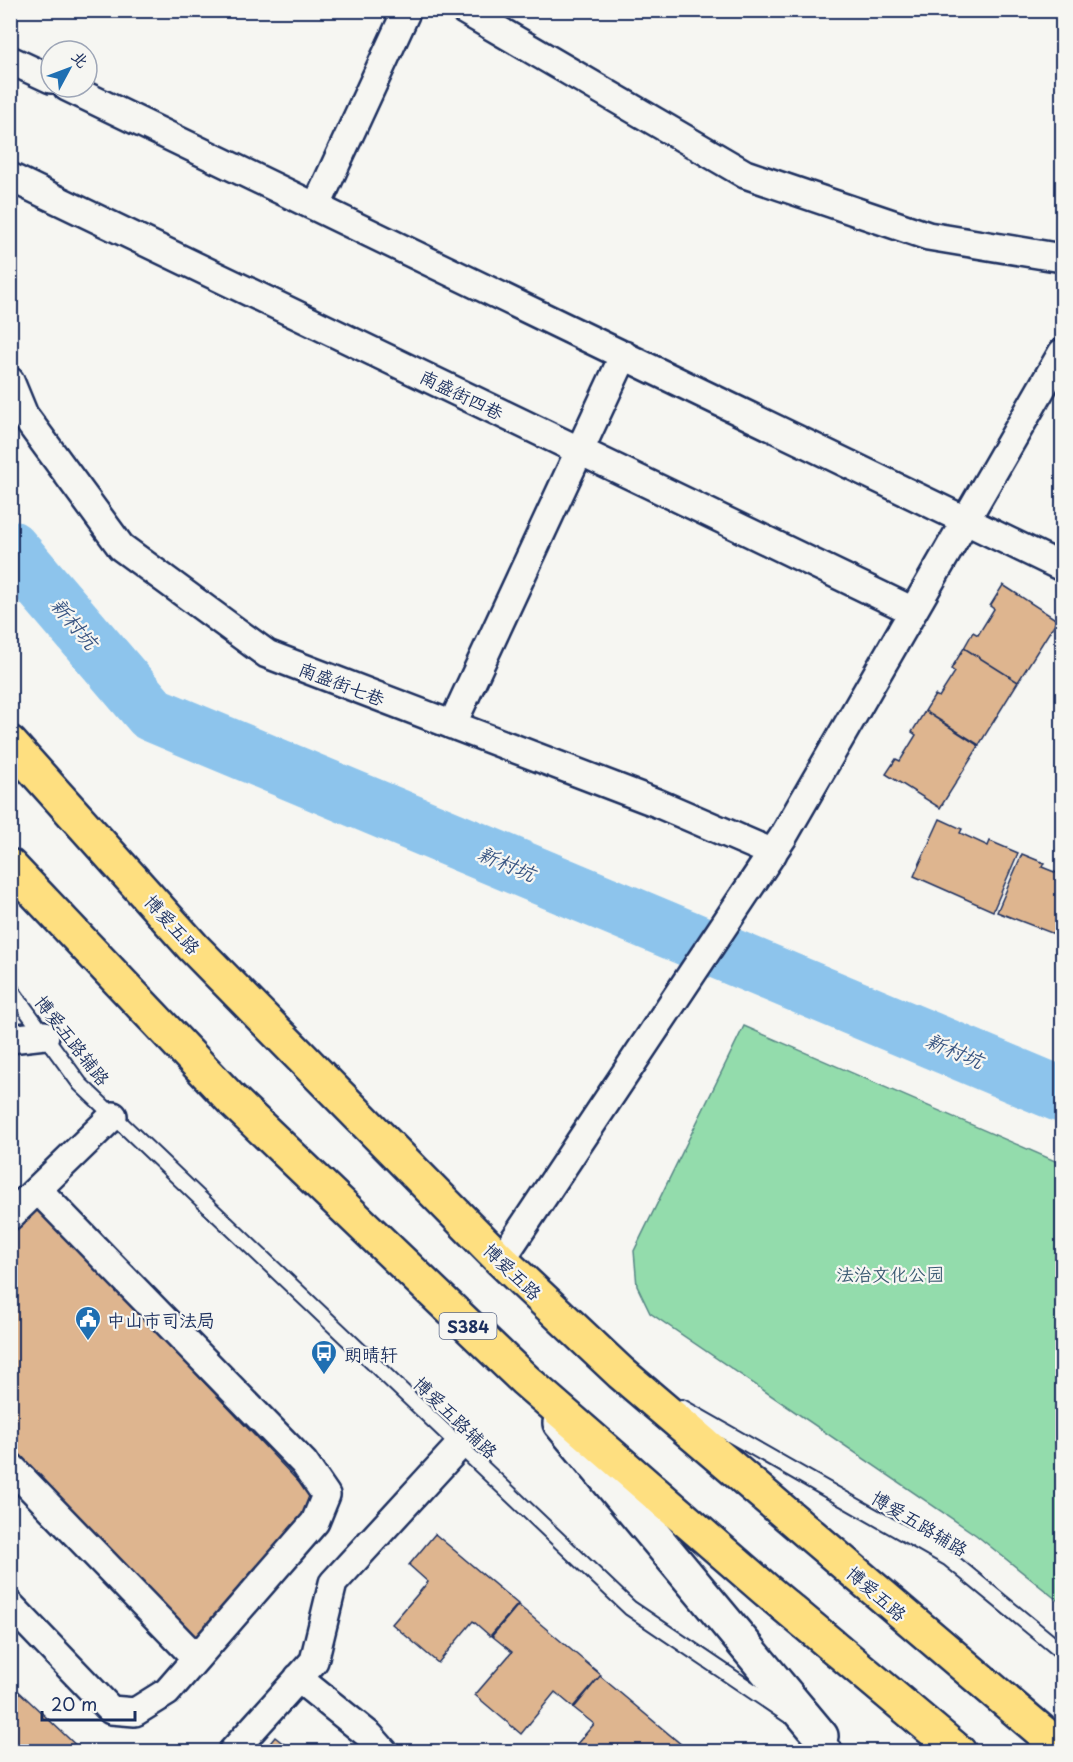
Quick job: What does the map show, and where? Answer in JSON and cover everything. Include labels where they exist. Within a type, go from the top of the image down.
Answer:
[{"type":"highway","name":"博爱五路","points":[[10,743],[193,947],[501,1260],[621,1373],[1062,1749]]},
{"type":"highway","name":"S384","points":[[10,866],[231,1099],[525,1380],[765,1589],[959,1752]]},
{"type":"main road","points":[[525,1380],[830,1744]]},
{"type":"street","points":[[316,207],[407,10]]},
{"type":"street","points":[[464,10],[745,174],[928,236],[1062,258]]},
{"type":"street","points":[[10,60],[39,74]]},
{"type":"street","points":[[92,99],[1062,567]]},
{"type":"street","name":"南盛街四巷","points":[[10,177],[914,611]]},
{"type":"street","points":[[501,1260],[773,853],[1062,353]]},
{"type":"street","points":[[452,725],[624,355]]},
{"type":"street","name":"南盛街七巷","points":[[10,381],[24,415],[121,547],[267,654],[657,803],[773,853]]},
{"type":"street","points":[[10,1039],[45,1035]]},
{"type":"street","points":[[13,1210],[38,1190],[113,1116]]},
{"type":"street","points":[[10,1605],[111,1710],[135,1712],[167,1692],[315,1522],[326,1495],[304,1462],[38,1190]]},
{"type":"street","points":[[232,1752],[314,1661],[333,1583],[459,1446]]},
{"type":"street","points":[[10,1466],[196,1658]]},
{"type":"street","points":[[298,1678],[370,1736],[384,1752]]},
{"type":"lane","name":"博爱五路辅路","points":[[10,988],[80,1084],[630,1608],[830,1744]]},
{"type":"lane","name":"博爱五路辅路","points":[[621,1373],[949,1558],[1062,1652]]},
{"type":"green space","name":"法治文化公园","points":[[744,1026],[1062,1164],[1062,1604],[976,1535],[650,1313],[637,1286],[634,1251]]},
{"type":"building","points":[[1003,585],[1057,620],[1018,682],[964,648],[973,632],[978,635],[994,609],[990,606]]},
{"type":"building","points":[[964,648],[1018,682],[979,745],[925,711],[935,695],[939,697],[955,672],[951,669]]},
{"type":"building","points":[[925,711],[979,746],[940,808],[886,774],[896,759],[900,761],[916,735],[912,732]]},
{"type":"building","points":[[940,819],[962,829],[960,833],[988,846],[990,841],[1018,853],[993,911],[914,876]]},
{"type":"building","points":[[1022,854],[1044,863],[1042,867],[1062,875],[1062,937],[997,912]]},
{"type":"building","name":"中山市司法局","points":[[38,1207],[310,1494],[303,1517],[194,1642],[10,1451],[10,1233]]},
{"type":"building","points":[[435,1534],[518,1604],[490,1636],[473,1621],[438,1663],[392,1624],[428,1582],[409,1565]]},
{"type":"building","points":[[518,1605],[601,1675],[573,1707],[555,1692],[521,1734],[475,1695],[512,1652],[492,1636]]},
{"type":"building","points":[[600,1676],[683,1746],[679,1752],[570,1752],[594,1724],[574,1708]]},
{"type":"building","points":[[10,1683],[83,1752],[10,1752]]},
{"type":"building","points":[[275,1737],[294,1752],[263,1752]]},
{"type":"waterway","name":"新村坑","points":[[10,548],[152,714],[1062,1095]]},
{"type":"place","name":"中山市司法局","points":[[88,1342]]},
{"type":"place","name":"朗晴轩","points":[[324,1376]]}]
